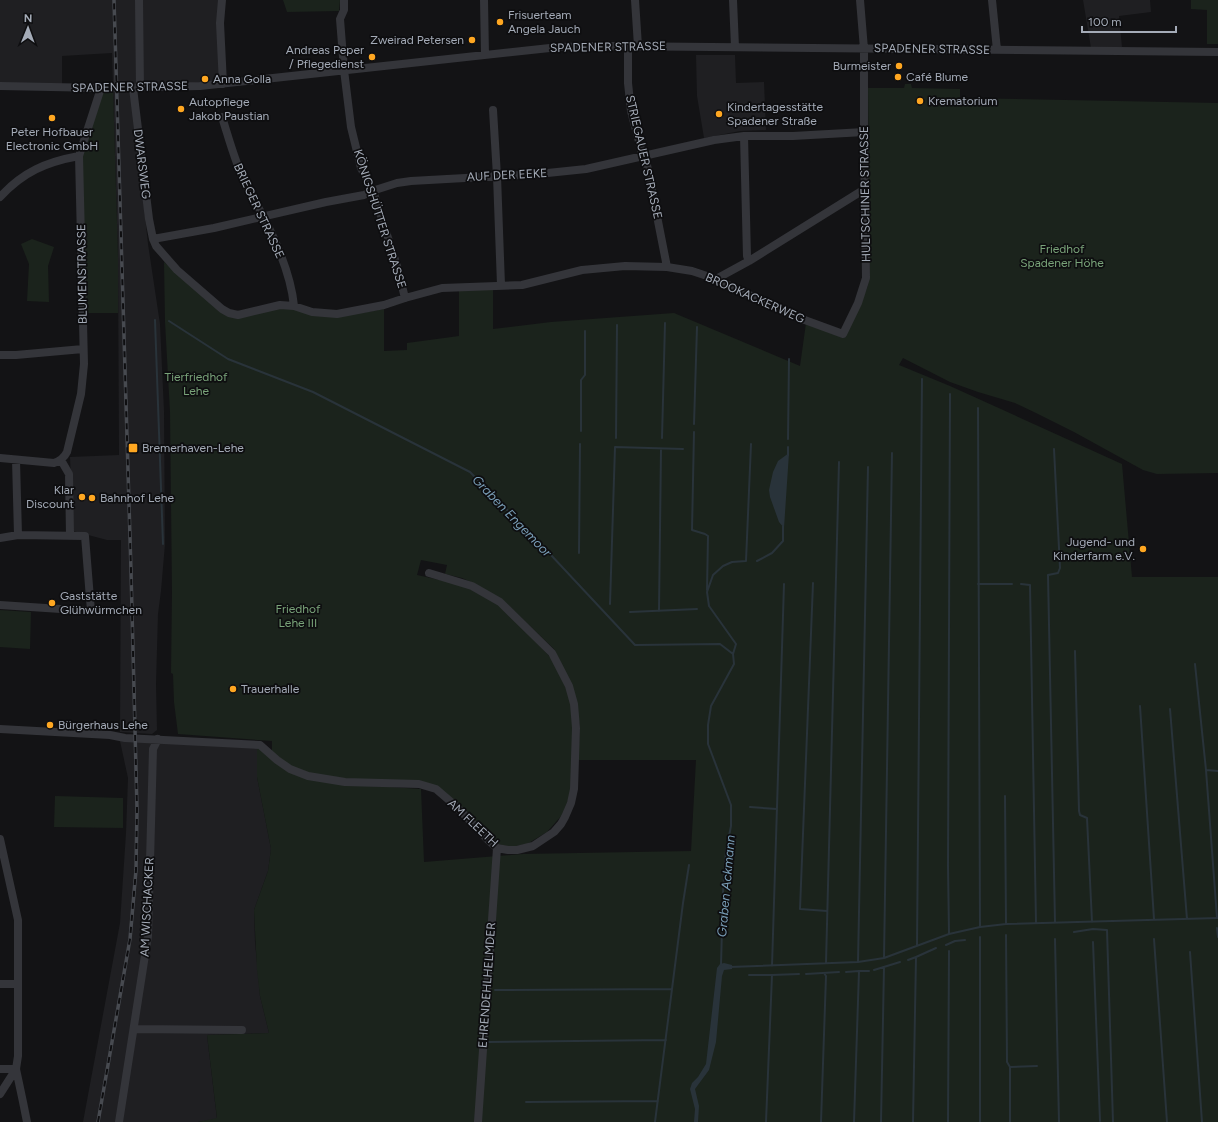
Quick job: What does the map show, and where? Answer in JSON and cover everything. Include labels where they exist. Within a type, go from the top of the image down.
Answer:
[{"type":"street","name":"DWARSWEG","points":[[138,0],[136,88],[149,219],[153,239]]},
{"type":"street","points":[[222,0],[220,23],[223,84]]},
{"type":"street","name":"KÖNIGSHÜTTER STRASSE","points":[[344,0],[344,10],[340,20],[351,127],[361,168],[372,191],[397,266],[405,298]]},
{"type":"street","points":[[484,0],[485,55]]},
{"type":"street","points":[[635,0],[638,46]]},
{"type":"street","points":[[733,0],[735,47]]},
{"type":"street","name":"HULTSCHINER STRASSE","points":[[843,334],[858,303],[866,278],[864,48],[860,0]]},
{"type":"street","points":[[992,0],[997,50]]},
{"type":"street","name":"SPADENER STRASSE","points":[[0,86],[136,88],[200,86],[559,46],[1218,52]]},
{"type":"street","name":"STRIEGAUER STRASSE","points":[[628,46],[628,83],[631,111],[643,157],[647,165],[668,267]]},
{"type":"street","name":"BLUMENSTRASSE","points":[[60,460],[67,452],[81,394],[84,364],[79,156],[101,88]]},
{"type":"street","points":[[493,110],[501,285]]},
{"type":"street","name":"BRIEGER STRASSE","points":[[222,116],[234,158],[264,217],[281,255],[293,292],[294,306]]},
{"type":"street","name":"AUF DER EEKE","points":[[153,239],[364,195],[397,183],[538,174],[586,169],[714,140],[744,136],[793,136],[864,132]]},
{"type":"street","points":[[744,136],[747,256],[749,261]]},
{"type":"street","points":[[0,197],[18,180],[36,169],[57,161],[79,156]]},
{"type":"street","points":[[716,279],[749,261],[860,192],[865,192]]},
{"type":"street","name":"BROOKACKERWEG","points":[[153,239],[156,246],[177,270],[222,309],[238,315],[280,305],[294,306],[312,312],[336,314],[384,306],[405,298],[442,288],[522,285],[582,270],[625,266],[668,267],[692,271],[716,279],[802,319],[843,334]]},
{"type":"street","points":[[0,355],[83,349]]},
{"type":"street","points":[[0,458],[54,463],[60,460],[69,474],[70,535]]},
{"type":"street","points":[[16,460],[18,535]]},
{"type":"street","points":[[0,538],[18,535],[85,536],[91,611],[0,605]]},
{"type":"street","name":"AM FLEETH","points":[[0,728],[110,735],[158,740],[260,745],[290,769],[308,776],[345,782],[419,784],[436,789],[457,807],[487,840],[497,848],[517,850],[533,846],[554,832],[561,824],[571,803],[574,789],[576,728],[574,704],[570,686],[552,653],[500,602],[472,586],[429,573]]},
{"type":"street","name":"AM WISCHACKER","points":[[119,1122],[148,936],[153,749],[158,740]]},
{"type":"street","points":[[0,839],[18,920],[18,1056],[16,1069],[27,1122]]},
{"type":"street","name":"EHRENDEHLHELMDER","points":[[478,1122],[497,848]]},
{"type":"street","points":[[0,984],[18,984]]},
{"type":"street","points":[[134,1029],[242,1030]]},
{"type":"street","points":[[0,1069],[16,1069]]},
{"type":"street","points":[[0,1094],[16,1069]]},
{"type":"shaded area","points":[[0,0],[219,0],[219,82],[131,85],[148,244],[160,324],[164,411],[165,544],[158,614],[156,684],[157,730],[152,734],[120,732],[121,540],[107,540],[73,531],[70,457],[119,455],[118,257],[112,53],[62,56],[62,86],[0,84]]},
{"type":"shaded area","points":[[1083,0],[1150,0],[1151,12],[1119,16],[1122,47],[1091,48]]},
{"type":"shaded area","name":"Kindertagesstätte Spadener Straße","points":[[696,55],[735,55],[736,83],[764,82],[766,130],[740,131],[704,138],[697,96]]},
{"type":"shaded area","points":[[789,453],[784,528],[779,522],[769,490],[773,472],[778,461]]},
{"type":"shaded area","points":[[120,741],[257,747],[257,777],[271,849],[268,871],[254,910],[255,942],[260,996],[269,1033],[207,1035],[217,1119],[198,1122],[83,1122],[120,923],[128,778]]},
{"type":"shaded area","points":[[724,963],[732,965],[732,969],[724,970],[722,976],[716,1042],[709,1070],[695,1089],[699,1106],[698,1122],[694,1122],[695,1109],[690,1089],[692,1083],[698,1077],[706,1064],[717,968],[720,964]]},
{"type":"green space","points":[[283,0],[340,0],[339,11],[287,12]]},
{"type":"green space","points":[[1191,0],[1218,0],[1218,44],[1207,44],[1207,10],[1191,9]]},
{"type":"green space","points":[[905,84],[911,84],[912,88],[960,89],[960,98],[1218,103],[1218,473],[1157,474],[1143,470],[1074,432],[1015,403],[950,382],[903,358],[899,365],[950,386],[1122,464],[1132,577],[1218,577],[1218,1122],[198,1122],[217,1118],[207,1035],[269,1033],[260,996],[254,910],[268,871],[271,849],[257,777],[257,747],[289,771],[307,778],[343,784],[421,789],[424,862],[523,854],[691,851],[696,760],[578,760],[580,727],[572,686],[554,649],[505,602],[473,583],[462,578],[445,574],[447,565],[421,560],[417,575],[472,587],[498,604],[551,658],[566,686],[574,723],[572,790],[562,815],[547,832],[527,844],[511,847],[498,844],[489,838],[459,804],[437,786],[417,781],[345,780],[309,774],[295,769],[281,760],[272,751],[272,741],[178,734],[174,702],[173,674],[171,673],[172,592],[170,412],[165,322],[164,262],[220,310],[236,316],[252,315],[268,310],[285,308],[323,316],[349,315],[384,309],[384,351],[407,350],[407,343],[459,336],[459,290],[493,288],[493,329],[551,322],[674,313],[800,366],[806,323],[844,338],[867,288],[870,277],[868,88],[904,88]]},
{"type":"green space","points":[[102,88],[113,88],[118,257],[118,313],[86,313],[81,157]]},
{"type":"green space","points":[[32,239],[54,247],[48,266],[49,302],[27,301],[29,264],[21,244]]},
{"type":"green space","points":[[0,610],[31,612],[30,649],[0,647]]},
{"type":"green space","points":[[55,796],[123,798],[123,828],[54,827]]},
{"type":"waterway","points":[[155,320],[163,544]]},
{"type":"waterway","name":"Graben Engemoor","points":[[169,321],[228,359],[313,392],[470,472],[550,554],[635,645],[720,644],[733,654]]},
{"type":"waterway","points":[[662,438],[665,323]]},
{"type":"waterway","points":[[616,438],[617,325]]},
{"type":"waterway","points":[[694,424],[697,327]]},
{"type":"waterway","points":[[581,431],[581,380],[585,375],[585,331]]},
{"type":"waterway","points":[[788,439],[789,359]]},
{"type":"waterway","points":[[917,946],[922,379]]},
{"type":"waterway","points":[[949,934],[950,394]]},
{"type":"waterway","points":[[978,408],[980,927]]},
{"type":"waterway","points":[[694,432],[692,530],[708,536],[707,590]]},
{"type":"waterway","points":[[579,553],[580,444]]},
{"type":"waterway","name":"Graben Ackmann","points":[[721,965],[723,892],[726,851],[731,826],[731,805],[708,744],[708,725],[711,706],[734,664],[733,654],[736,644],[709,606],[707,592],[713,575],[723,566],[732,562],[746,561],[751,444]]},
{"type":"waterway","points":[[610,604],[615,447],[683,449]]},
{"type":"waterway","points":[[788,447],[788,455]]},
{"type":"waterway","points":[[659,611],[661,449]]},
{"type":"waterway","points":[[1054,449],[1060,568],[1058,573],[1048,575],[1055,922]]},
{"type":"waterway","points":[[884,958],[892,453]]},
{"type":"waterway","points":[[826,963],[839,462]]},
{"type":"waterway","points":[[858,962],[868,467]]},
{"type":"waterway","points":[[757,561],[772,553],[783,541],[783,526]]},
{"type":"waterway","points":[[813,583],[800,909],[827,911]]},
{"type":"waterway","points":[[772,966],[784,584]]},
{"type":"waterway","points":[[978,584],[1012,584]]},
{"type":"waterway","points":[[1021,584],[1030,585],[1036,923]]},
{"type":"waterway","points":[[630,612],[697,609]]},
{"type":"waterway","points":[[1075,651],[1079,811],[1080,815],[1087,818],[1092,922]]},
{"type":"waterway","points":[[1195,664],[1206,770],[1217,918]]},
{"type":"waterway","points":[[1140,706],[1154,919]]},
{"type":"waterway","points":[[1170,709],[1187,919]]},
{"type":"waterway","points":[[1206,770],[1218,771]]},
{"type":"waterway","points":[[1005,796],[1006,924]]},
{"type":"waterway","points":[[750,807],[777,809]]},
{"type":"waterway","points":[[655,1122],[689,865]]},
{"type":"waterway","points":[[730,967],[858,962],[884,958],[949,934],[980,927],[1006,924],[1218,918]]},
{"type":"waterway","points":[[1217,928],[1218,937]]},
{"type":"waterway","points":[[1074,932],[1093,929],[1107,930],[1113,1122]]},
{"type":"waterway","points":[[1006,935],[1007,1062],[1010,1067],[1010,1122]]},
{"type":"waterway","points":[[980,937],[980,1122]]},
{"type":"waterway","points":[[1055,939],[1059,1122]]},
{"type":"waterway","points":[[1154,939],[1167,1122]]},
{"type":"waterway","points":[[946,945],[955,941],[965,940]]},
{"type":"waterway","points":[[1093,942],[1100,1121]]},
{"type":"waterway","points":[[916,957],[936,948]]},
{"type":"waterway","points":[[948,1122],[949,951]]},
{"type":"waterway","points":[[1190,952],[1202,1122]]},
{"type":"waterway","points":[[908,960],[916,957],[913,1122]]},
{"type":"waterway","points":[[874,970],[900,962]]},
{"type":"waterway","points":[[881,1122],[884,967]]},
{"type":"waterway","points":[[859,971],[869,971]]},
{"type":"waterway","points":[[846,972],[859,971],[854,1122]]},
{"type":"waterway","points":[[806,974],[839,972]]},
{"type":"waterway","points":[[821,1122],[826,976],[824,973]]},
{"type":"waterway","points":[[749,975],[799,974]]},
{"type":"waterway","points":[[766,1122],[772,975]]},
{"type":"waterway","points":[[495,990],[672,989]]},
{"type":"waterway","points":[[488,1042],[666,1040]]},
{"type":"waterway","points":[[1010,1067],[1037,1066]]},
{"type":"waterway","points":[[526,1102],[658,1101]]},
{"type":"railway","points":[[98,1122],[130,939],[136,870],[137,809],[114,0]]},
{"type":"place","name":"Frisuerteam Angela Jauch","points":[[500,22]]},
{"type":"place","name":"Zweirad Petersen","points":[[472,40]]},
{"type":"place","name":"Andreas Peper / Pflegedienst","points":[[372,57]]},
{"type":"place","name":"Burmeister","points":[[899,66]]},
{"type":"place","name":"Café Blume","points":[[898,77]]},
{"type":"place","name":"Anna Golla","points":[[205,79]]},
{"type":"place","name":"Krematorium","points":[[920,101]]},
{"type":"place","name":"Autopflege Jakob Paustian","points":[[181,109]]},
{"type":"place","name":"Kindertagesstätte Spadener Straße","points":[[719,114]]},
{"type":"place","name":"Peter Hofbauer Electronic GmbH","points":[[52,118]]},
{"type":"place","name":"Bremerhaven-Lehe","points":[[133,448]]},
{"type":"place","name":"Klar Discount","points":[[82,497]]},
{"type":"place","name":"Bahnhof Lehe","points":[[92,498]]},
{"type":"place","name":"Jugend- und Kinderfarm e.V.","points":[[1143,549]]},
{"type":"place","name":"Gaststätte Glühwürmchen","points":[[52,603]]},
{"type":"place","name":"Trauerhalle","points":[[233,689]]},
{"type":"place","name":"Bürgerhaus Lehe","points":[[50,725]]},
{"type":"park label","name":"Friedhof Spadener Höhe","points":[[1062,256]]},
{"type":"park label","name":"Tierfriedhof Lehe","points":[[196,384]]},
{"type":"park label","name":"Friedhof Lehe III","points":[[298,616]]}]
